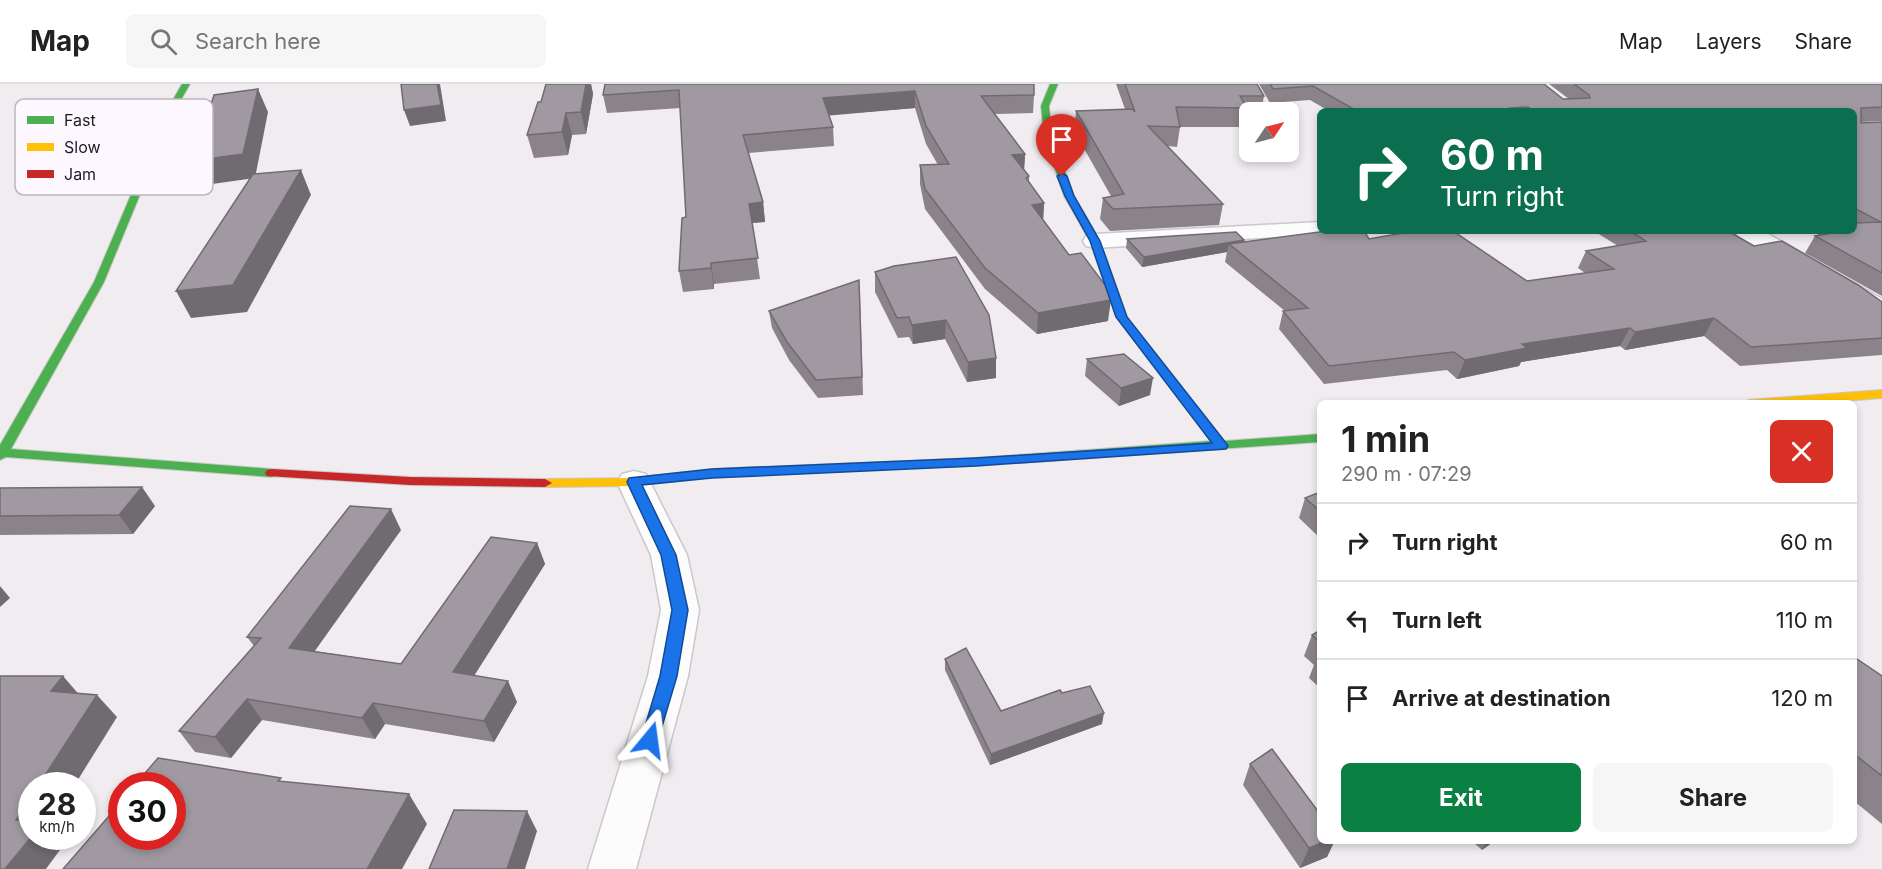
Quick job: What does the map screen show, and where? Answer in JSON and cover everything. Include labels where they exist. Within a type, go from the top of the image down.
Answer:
[{"type":"street","points":[[177,99],[186,84]]},
{"type":"street","points":[[1054,84],[1045,106],[1048,136],[1069,196],[1095,241],[1122,317],[1221,446]]},
{"type":"street","points":[[135,195],[99,282],[1,453],[175,467],[410,481],[512,484],[634,482],[712,473],[987,461],[1317,438]]},
{"type":"street","points":[[1095,241],[1317,228]]},
{"type":"street","points":[[1751,234],[1882,310]]},
{"type":"street","points":[[1802,400],[1882,394]]},
{"type":"street","points":[[612,869],[668,676],[680,610],[669,555],[634,482]]},
{"type":"building","points":[[401,84],[437,84],[441,105],[404,110]]},
{"type":"building","points":[[546,84],[586,84],[581,112],[566,113],[562,132],[527,135],[538,102],[541,102]]},
{"type":"building","points":[[605,84],[1034,84],[1034,95],[981,96],[1025,154],[1012,155],[1029,176],[1026,178],[1044,203],[1032,205],[1069,255],[1081,253],[1105,285],[1111,300],[1038,313],[985,268],[925,189],[920,165],[949,164],[926,126],[915,91],[823,98],[833,127],[743,135],[763,202],[749,204],[758,258],[711,263],[711,268],[679,271],[682,218],[686,217],[679,90],[603,95]]},
{"type":"building","points":[[1125,84],[1257,84],[1264,96],[1240,96],[1244,102],[1239,102],[1239,108],[1176,107],[1180,127],[1148,126],[1223,204],[1113,209],[1103,198],[1124,194],[1076,111],[1132,109],[1135,112]]},
{"type":"building","points":[[1270,84],[1544,84],[1563,99],[1590,98],[1574,84],[1882,84],[1882,107],[1861,108],[1861,123],[1882,122],[1882,273],[1815,236],[1857,234],[1857,223],[1881,222],[1857,210],[1857,108],[1352,108],[1313,86],[1273,89]]},
{"type":"building","points":[[258,89],[243,154],[213,158],[214,95]]},
{"type":"building","points":[[301,170],[233,285],[176,291],[253,174]]},
{"type":"building","points":[[1236,232],[1244,240],[1144,257],[1127,239]]},
{"type":"building","points":[[1317,232],[1366,234],[1369,239],[1397,234],[1457,234],[1527,281],[1614,269],[1586,251],[1646,241],[1635,234],[1733,234],[1754,246],[1782,241],[1858,285],[1882,302],[1882,338],[1751,347],[1714,318],[1635,332],[1630,328],[1522,344],[1527,348],[1465,360],[1454,352],[1329,366],[1283,311],[1308,308],[1229,244]]},
{"type":"building","points":[[956,257],[989,315],[996,358],[968,362],[946,320],[912,325],[909,317],[897,318],[875,272],[894,266]]},
{"type":"building","points":[[859,280],[862,377],[816,380],[787,342],[769,311]]},
{"type":"building","points":[[1124,354],[1153,378],[1121,388],[1087,359]]},
{"type":"building","points":[[142,487],[119,515],[0,516],[0,488]]},
{"type":"building","points":[[1317,493],[1317,508],[1305,498]]},
{"type":"building","points":[[350,506],[391,509],[289,648],[401,664],[491,537],[537,543],[453,672],[508,681],[484,721],[373,703],[362,718],[247,699],[215,737],[179,731],[261,638],[247,637]]},
{"type":"building","points":[[966,648],[1001,711],[1060,690],[1062,693],[1090,686],[1104,713],[991,754],[945,659]]},
{"type":"building","points":[[1857,659],[1882,676],[1882,776],[1857,756]]},
{"type":"building","points":[[0,676],[63,676],[51,691],[97,695],[47,772],[18,772],[18,817],[16,820],[18,820],[18,850],[21,850],[5,869],[0,869]]},
{"type":"building","points":[[1272,749],[1317,810],[1317,844],[1319,844],[1309,848],[1250,764]]},
{"type":"building","points":[[158,758],[281,778],[278,781],[409,794],[367,869],[63,869],[79,850],[96,850],[96,831],[108,817],[108,850],[186,850],[186,772],[146,772]]},
{"type":"building","points":[[454,810],[527,811],[507,869],[429,869]]},
{"type":"traffic: fast","points":[[177,99],[186,84]]},
{"type":"traffic: fast","points":[[1054,84],[1045,106],[1048,136],[1069,196],[1095,241],[1122,317],[1221,446]]},
{"type":"traffic: fast","points":[[0,456],[99,282],[135,195]]},
{"type":"traffic: fast","points":[[881,466],[975,462],[1317,438]]},
{"type":"traffic: fast","points":[[0,452],[272,473]]},
{"type":"traffic: slow","points":[[1802,400],[1882,394]]},
{"type":"traffic: slow","points":[[545,483],[634,482],[712,473],[881,466]]},
{"type":"traffic: jam","points":[[272,473],[410,481],[545,483]]},
{"type":"route","points":[[650,740],[668,676],[680,610],[669,555],[634,482],[712,473],[975,462],[1221,446],[1122,317],[1095,241],[1069,196],[1062,176]]}]
